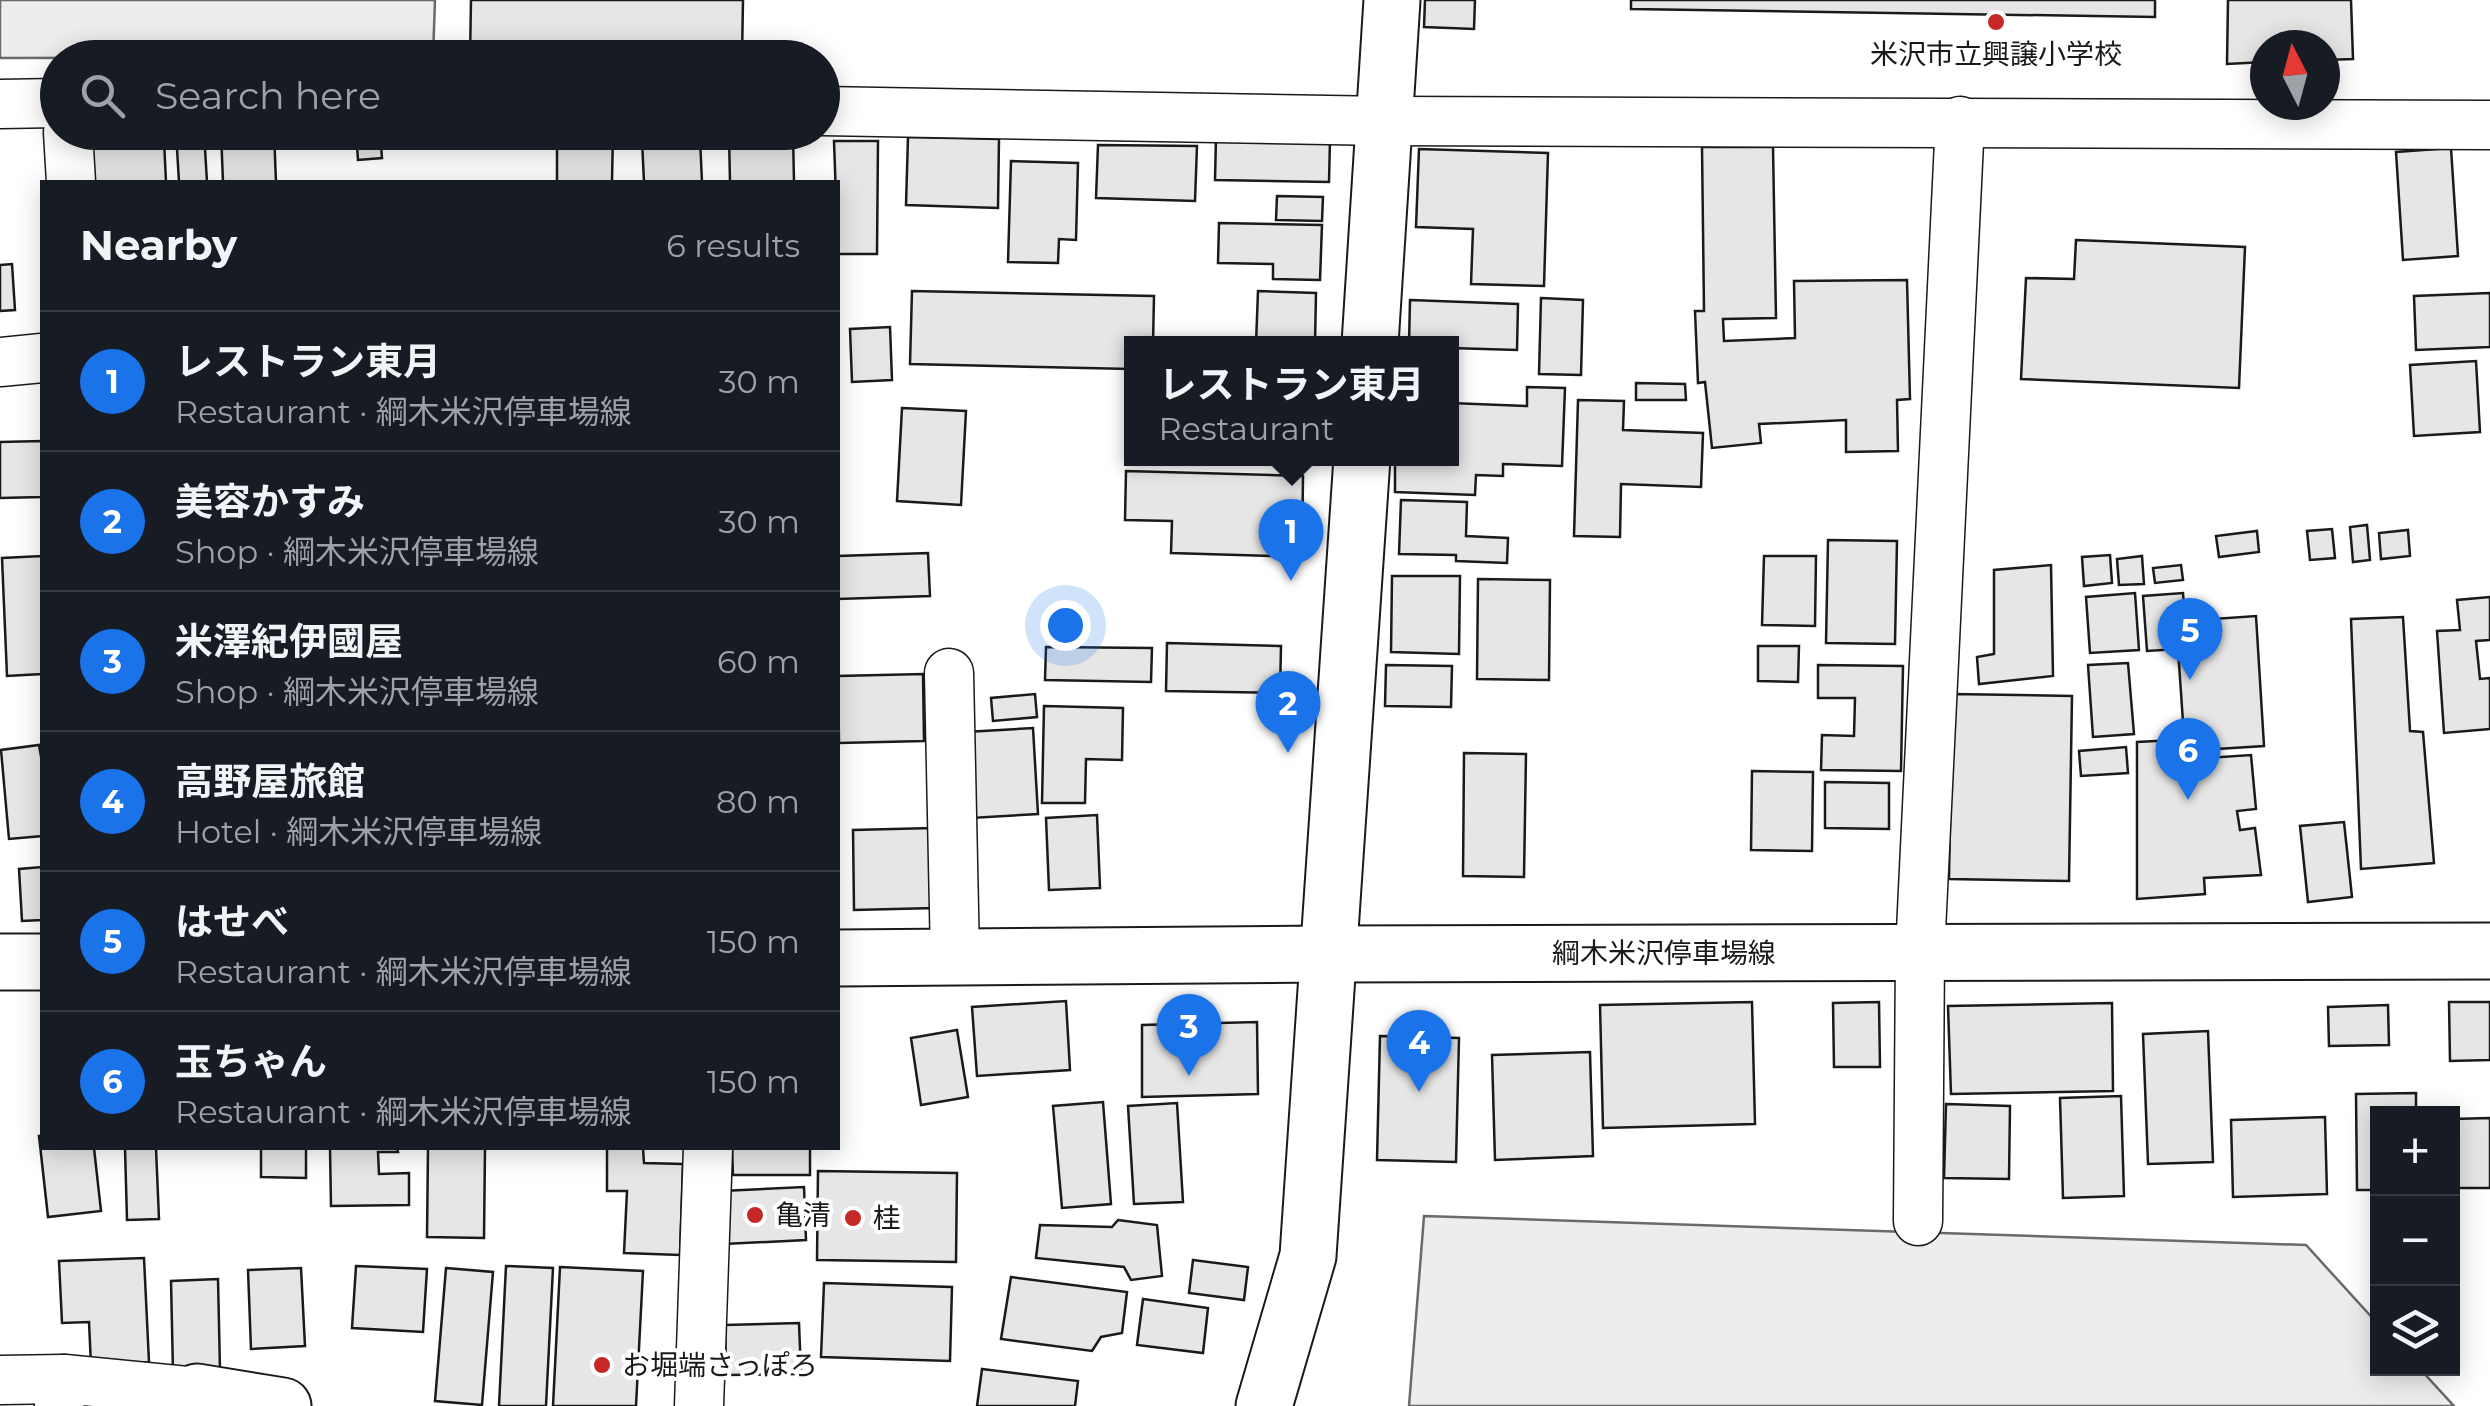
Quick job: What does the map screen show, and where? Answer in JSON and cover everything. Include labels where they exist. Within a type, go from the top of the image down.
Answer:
[{"type":"main road","points":[[1371,336],[1392,0]]},
{"type":"main road","points":[[1264,1406],[1308,1256],[1361,466]]},
{"type":"main road","name":"綱木米沢停車場線","points":[[840,958],[2490,951]]},
{"type":"main road","points":[[0,962],[40,962]]},
{"type":"main road","points":[[197,1392],[284,1406]]},
{"type":"street","points":[[0,104],[40,103]]},
{"type":"street","points":[[840,111],[1386,121],[2490,124]]},
{"type":"street","points":[[1918,1221],[1920,952],[1960,121]]},
{"type":"street","points":[[69,150],[70,180]]},
{"type":"street","points":[[0,362],[40,358]]},
{"type":"street","points":[[949,673],[954,957]]},
{"type":"street","points":[[699,1406],[708,1150]]},
{"type":"street","points":[[0,1380],[61,1392],[197,1392]]},
{"type":"shaded area","points":[[0,0],[435,0],[434,40],[40,40],[40,58],[0,58]]},
{"type":"shaded area","points":[[1424,1216],[2306,1245],[2370,1315],[2370,1376],[2426,1376],[2454,1406],[1409,1406]]},
{"type":"building","points":[[471,0],[743,0],[742,40],[470,40]]},
{"type":"building","points":[[1425,0],[1475,0],[1474,29],[1424,27]]},
{"type":"building","points":[[1631,0],[2155,0],[2155,17],[1631,9]]},
{"type":"building","points":[[2228,0],[2351,0],[2353,59],[2340,59],[2340,30],[2250,30],[2250,63],[2227,64]]},
{"type":"building","points":[[908,137],[999,139],[998,208],[906,205]]},
{"type":"building","points":[[1216,137],[1330,140],[1329,182],[1215,180]]},
{"type":"building","points":[[840,141],[878,141],[877,254],[840,254],[840,180],[835,180],[834,150],[840,150]]},
{"type":"building","points":[[1098,145],[1197,146],[1195,201],[1096,198]]},
{"type":"building","points":[[1702,147],[1773,147],[1776,318],[1723,319],[1724,341],[1795,338],[1794,281],[1907,280],[1910,399],[1897,400],[1898,451],[1846,452],[1846,420],[1759,424],[1761,443],[1712,448],[1705,382],[1698,383],[1695,311],[1704,311]]},
{"type":"building","points":[[2451,148],[2458,256],[2403,260],[2396,152]]},
{"type":"building","points":[[1419,149],[1548,153],[1544,286],[1471,284],[1473,229],[1416,227]]},
{"type":"building","points":[[75,150],[164,150],[166,180],[77,180]]},
{"type":"building","points":[[177,150],[205,150],[207,180],[179,180]]},
{"type":"building","points":[[222,150],[275,150],[276,180],[223,180]]},
{"type":"building","points":[[357,150],[381,150],[382,158],[358,160]]},
{"type":"building","points":[[557,150],[613,150],[612,180],[557,180]]},
{"type":"building","points":[[642,150],[701,150],[702,180],[644,180]]},
{"type":"building","points":[[729,150],[793,150],[794,180],[730,180]]},
{"type":"building","points":[[1011,161],[1078,163],[1076,240],[1059,239],[1058,263],[1008,262]]},
{"type":"building","points":[[1277,196],[1323,197],[1322,221],[1276,220]]},
{"type":"building","points":[[1219,223],[1322,225],[1320,280],[1273,279],[1273,264],[1218,263]]},
{"type":"building","points":[[2076,240],[2245,247],[2239,388],[2021,379],[2026,278],[2074,279]]},
{"type":"building","points":[[12,264],[15,310],[0,311],[0,265]]},
{"type":"building","points":[[912,291],[1154,296],[1153,336],[1124,336],[1124,369],[910,364]]},
{"type":"building","points":[[1258,291],[1316,293],[1315,336],[1256,336]]},
{"type":"building","points":[[2490,293],[2490,347],[2416,350],[2414,296]]},
{"type":"building","points":[[1541,298],[1583,300],[1581,375],[1539,374]]},
{"type":"building","points":[[1410,300],[1518,304],[1517,350],[1459,348],[1459,336],[1409,336]]},
{"type":"building","points":[[890,327],[892,380],[852,382],[850,329]]},
{"type":"building","points":[[2476,361],[2480,432],[2414,436],[2410,365]]},
{"type":"building","points":[[1636,383],[1685,384],[1686,400],[1636,400]]},
{"type":"building","points":[[1527,387],[1565,388],[1562,466],[1503,464],[1503,476],[1476,475],[1475,495],[1395,492],[1395,466],[1459,466],[1459,403],[1527,406]]},
{"type":"building","points":[[1578,400],[1624,401],[1623,430],[1703,433],[1701,487],[1621,484],[1620,537],[1574,536]]},
{"type":"building","points":[[902,408],[966,411],[961,505],[897,501]]},
{"type":"building","points":[[40,441],[40,497],[0,498],[0,442]]},
{"type":"building","points":[[1126,471],[1303,476],[1302,557],[1171,553],[1172,521],[1125,520]]},
{"type":"building","points":[[1401,500],[1467,502],[1466,536],[1508,538],[1507,563],[1456,561],[1456,555],[1399,554]]},
{"type":"building","points":[[2367,525],[2370,560],[2353,562],[2350,527]]},
{"type":"building","points":[[2332,529],[2335,558],[2310,560],[2307,531]]},
{"type":"building","points":[[2408,530],[2410,556],[2381,559],[2379,533]]},
{"type":"building","points":[[2257,531],[2259,552],[2219,557],[2216,536]]},
{"type":"building","points":[[1828,540],[1897,541],[1895,644],[1826,643]]},
{"type":"building","points":[[928,553],[930,596],[840,599],[840,556]]},
{"type":"building","points":[[2110,555],[2112,583],[2084,586],[2082,557]]},
{"type":"building","points":[[40,556],[40,674],[7,676],[2,558]]},
{"type":"building","points":[[1764,556],[1816,556],[1815,626],[1762,625]]},
{"type":"building","points":[[2142,556],[2144,584],[2119,585],[2117,559]]},
{"type":"building","points":[[2051,565],[2053,676],[1979,684],[1977,657],[1994,654],[1994,570]]},
{"type":"building","points":[[2181,565],[2183,580],[2155,583],[2153,568]]},
{"type":"building","points":[[1392,576],[1460,576],[1459,654],[1391,652]]},
{"type":"building","points":[[1478,579],[1550,580],[1549,680],[1477,679]]},
{"type":"building","points":[[2135,593],[2139,650],[2090,653],[2086,597]]},
{"type":"building","points":[[2183,593],[2185,621],[2256,616],[2264,746],[2185,751],[2178,649],[2147,651],[2143,596]]},
{"type":"building","points":[[2490,597],[2490,640],[2476,641],[2480,679],[2490,678],[2490,729],[2444,733],[2437,631],[2460,630],[2457,600]]},
{"type":"building","points":[[2403,617],[2410,731],[2423,732],[2434,863],[2361,869],[2351,619]]},
{"type":"building","points":[[1167,643],[1281,646],[1280,693],[1166,691]]},
{"type":"building","points":[[1758,646],[1799,646],[1798,682],[1758,681]]},
{"type":"building","points":[[1046,647],[1152,648],[1151,682],[1045,680]]},
{"type":"building","points":[[2128,663],[2134,734],[2093,737],[2088,665]]},
{"type":"building","points":[[1386,665],[1452,666],[1451,707],[1385,706]]},
{"type":"building","points":[[1818,665],[1903,666],[1901,771],[1821,770],[1822,735],[1854,736],[1855,698],[1818,698]]},
{"type":"building","points":[[923,674],[924,741],[840,743],[840,676]]},
{"type":"building","points":[[1035,694],[1037,717],[993,721],[991,698]]},
{"type":"building","points":[[1952,694],[2072,696],[2069,881],[1949,879]]},
{"type":"building","points":[[1044,706],[1123,708],[1122,760],[1086,759],[1085,803],[1042,803]]},
{"type":"building","points":[[1033,728],[1038,814],[971,818],[966,732]]},
{"type":"building","points":[[2175,740],[2176,760],[2251,755],[2256,809],[2237,811],[2240,830],[2255,828],[2261,875],[2204,878],[2205,894],[2137,899],[2137,742]]},
{"type":"building","points":[[39,745],[40,836],[9,839],[1,750]]},
{"type":"building","points":[[2126,747],[2128,773],[2081,776],[2079,751]]},
{"type":"building","points":[[1464,753],[1526,754],[1524,877],[1463,876]]},
{"type":"building","points":[[1752,771],[1813,772],[1812,851],[1751,850]]},
{"type":"building","points":[[1825,782],[1889,783],[1889,829],[1825,828]]},
{"type":"building","points":[[1097,815],[1100,888],[1049,890],[1046,818]]},
{"type":"building","points":[[2344,822],[2352,897],[2308,902],[2300,826]]},
{"type":"building","points":[[933,828],[935,908],[854,910],[853,830]]},
{"type":"building","points":[[40,867],[40,920],[22,921],[19,869]]},
{"type":"building","points":[[1066,1001],[1070,1070],[977,1076],[972,1007]]},
{"type":"building","points":[[1752,1002],[1755,1124],[1603,1128],[1600,1005]]},
{"type":"building","points":[[1879,1002],[1880,1067],[1834,1067],[1833,1003]]},
{"type":"building","points":[[2449,1002],[2490,1002],[2490,1060],[2450,1061]]},
{"type":"building","points":[[2112,1003],[2113,1091],[1951,1094],[1948,1006]]},
{"type":"building","points":[[2388,1005],[2389,1045],[2329,1046],[2328,1007]]},
{"type":"building","points":[[1257,1022],[1258,1094],[1142,1097],[1142,1025]]},
{"type":"building","points":[[957,1030],[968,1097],[921,1105],[911,1038]]},
{"type":"building","points":[[2208,1031],[2213,1162],[2148,1164],[2143,1034]]},
{"type":"building","points":[[1380,1036],[1459,1038],[1456,1162],[1377,1160]]},
{"type":"building","points":[[1590,1052],[1593,1156],[1495,1160],[1492,1055]]},
{"type":"building","points":[[2416,1093],[2416,1106],[2370,1106],[2370,1190],[2357,1190],[2356,1094]]},
{"type":"building","points":[[2121,1096],[2124,1196],[2063,1198],[2060,1098]]},
{"type":"building","points":[[1103,1102],[1111,1204],[1062,1208],[1053,1106]]},
{"type":"building","points":[[1177,1103],[1183,1202],[1134,1204],[1128,1106]]},
{"type":"building","points":[[1946,1104],[2010,1106],[2009,1179],[1944,1178]]},
{"type":"building","points":[[2325,1117],[2327,1194],[2233,1197],[2231,1120]]},
{"type":"building","points":[[2490,1118],[2490,1188],[2460,1188],[2460,1119]]},
{"type":"building","points":[[41,1150],[94,1150],[101,1211],[48,1217]]},
{"type":"building","points":[[125,1150],[156,1150],[159,1219],[127,1220]]},
{"type":"building","points":[[261,1150],[306,1150],[306,1178],[261,1177]]},
{"type":"building","points":[[330,1150],[398,1150],[378,1152],[379,1174],[409,1173],[409,1205],[331,1206]]},
{"type":"building","points":[[428,1150],[485,1150],[484,1238],[427,1237]]},
{"type":"building","points":[[607,1150],[643,1150],[644,1163],[683,1164],[680,1255],[624,1253],[627,1191],[607,1191]]},
{"type":"building","points":[[732,1150],[810,1150],[810,1175],[733,1175]]},
{"type":"building","points":[[818,1171],[957,1173],[956,1262],[817,1260]]},
{"type":"building","points":[[804,1187],[806,1240],[724,1244],[722,1191]]},
{"type":"building","points":[[1118,1220],[1157,1225],[1162,1276],[1131,1280],[1124,1267],[1036,1258],[1040,1225],[1112,1227]]},
{"type":"building","points":[[144,1258],[149,1362],[91,1365],[89,1322],[62,1323],[59,1261]]},
{"type":"building","points":[[1193,1260],[1248,1267],[1244,1300],[1189,1293]]},
{"type":"building","points":[[356,1266],[427,1269],[423,1332],[352,1328]]},
{"type":"building","points":[[506,1266],[553,1268],[546,1406],[499,1406]]},
{"type":"building","points":[[560,1267],[643,1271],[636,1406],[553,1406]]},
{"type":"building","points":[[301,1268],[305,1346],[251,1349],[248,1270]]},
{"type":"building","points":[[446,1268],[493,1272],[482,1405],[435,1401]]},
{"type":"building","points":[[1011,1277],[1127,1292],[1122,1333],[1101,1337],[1092,1351],[1001,1339]]},
{"type":"building","points":[[218,1279],[220,1370],[173,1372],[171,1281]]},
{"type":"building","points":[[824,1283],[952,1287],[950,1361],[821,1357]]},
{"type":"building","points":[[1143,1299],[1208,1308],[1203,1353],[1137,1345]]},
{"type":"building","points":[[799,1323],[801,1374],[726,1375],[725,1325]]},
{"type":"building","points":[[982,1369],[1078,1381],[1075,1406],[977,1406]]},
{"type":"place","name":"米沢市立興譲小学校","points":[[1996,22]]},
{"type":"place","name":"レストラン東月","points":[[1291,581]]},
{"type":"place","name":"はせべ","points":[[2190,680]]},
{"type":"place","name":"美容かすみ","points":[[1288,753]]},
{"type":"place","name":"玉ちゃん","points":[[2188,800]]},
{"type":"place","name":"米澤紀伊國屋","points":[[1189,1076]]},
{"type":"place","name":"高野屋旅館","points":[[1419,1092]]},
{"type":"place","name":"亀清","points":[[755,1215]]},
{"type":"place","name":"桂","points":[[853,1218]]},
{"type":"place","name":"お堀端さっぽろ","points":[[602,1365]]}]
